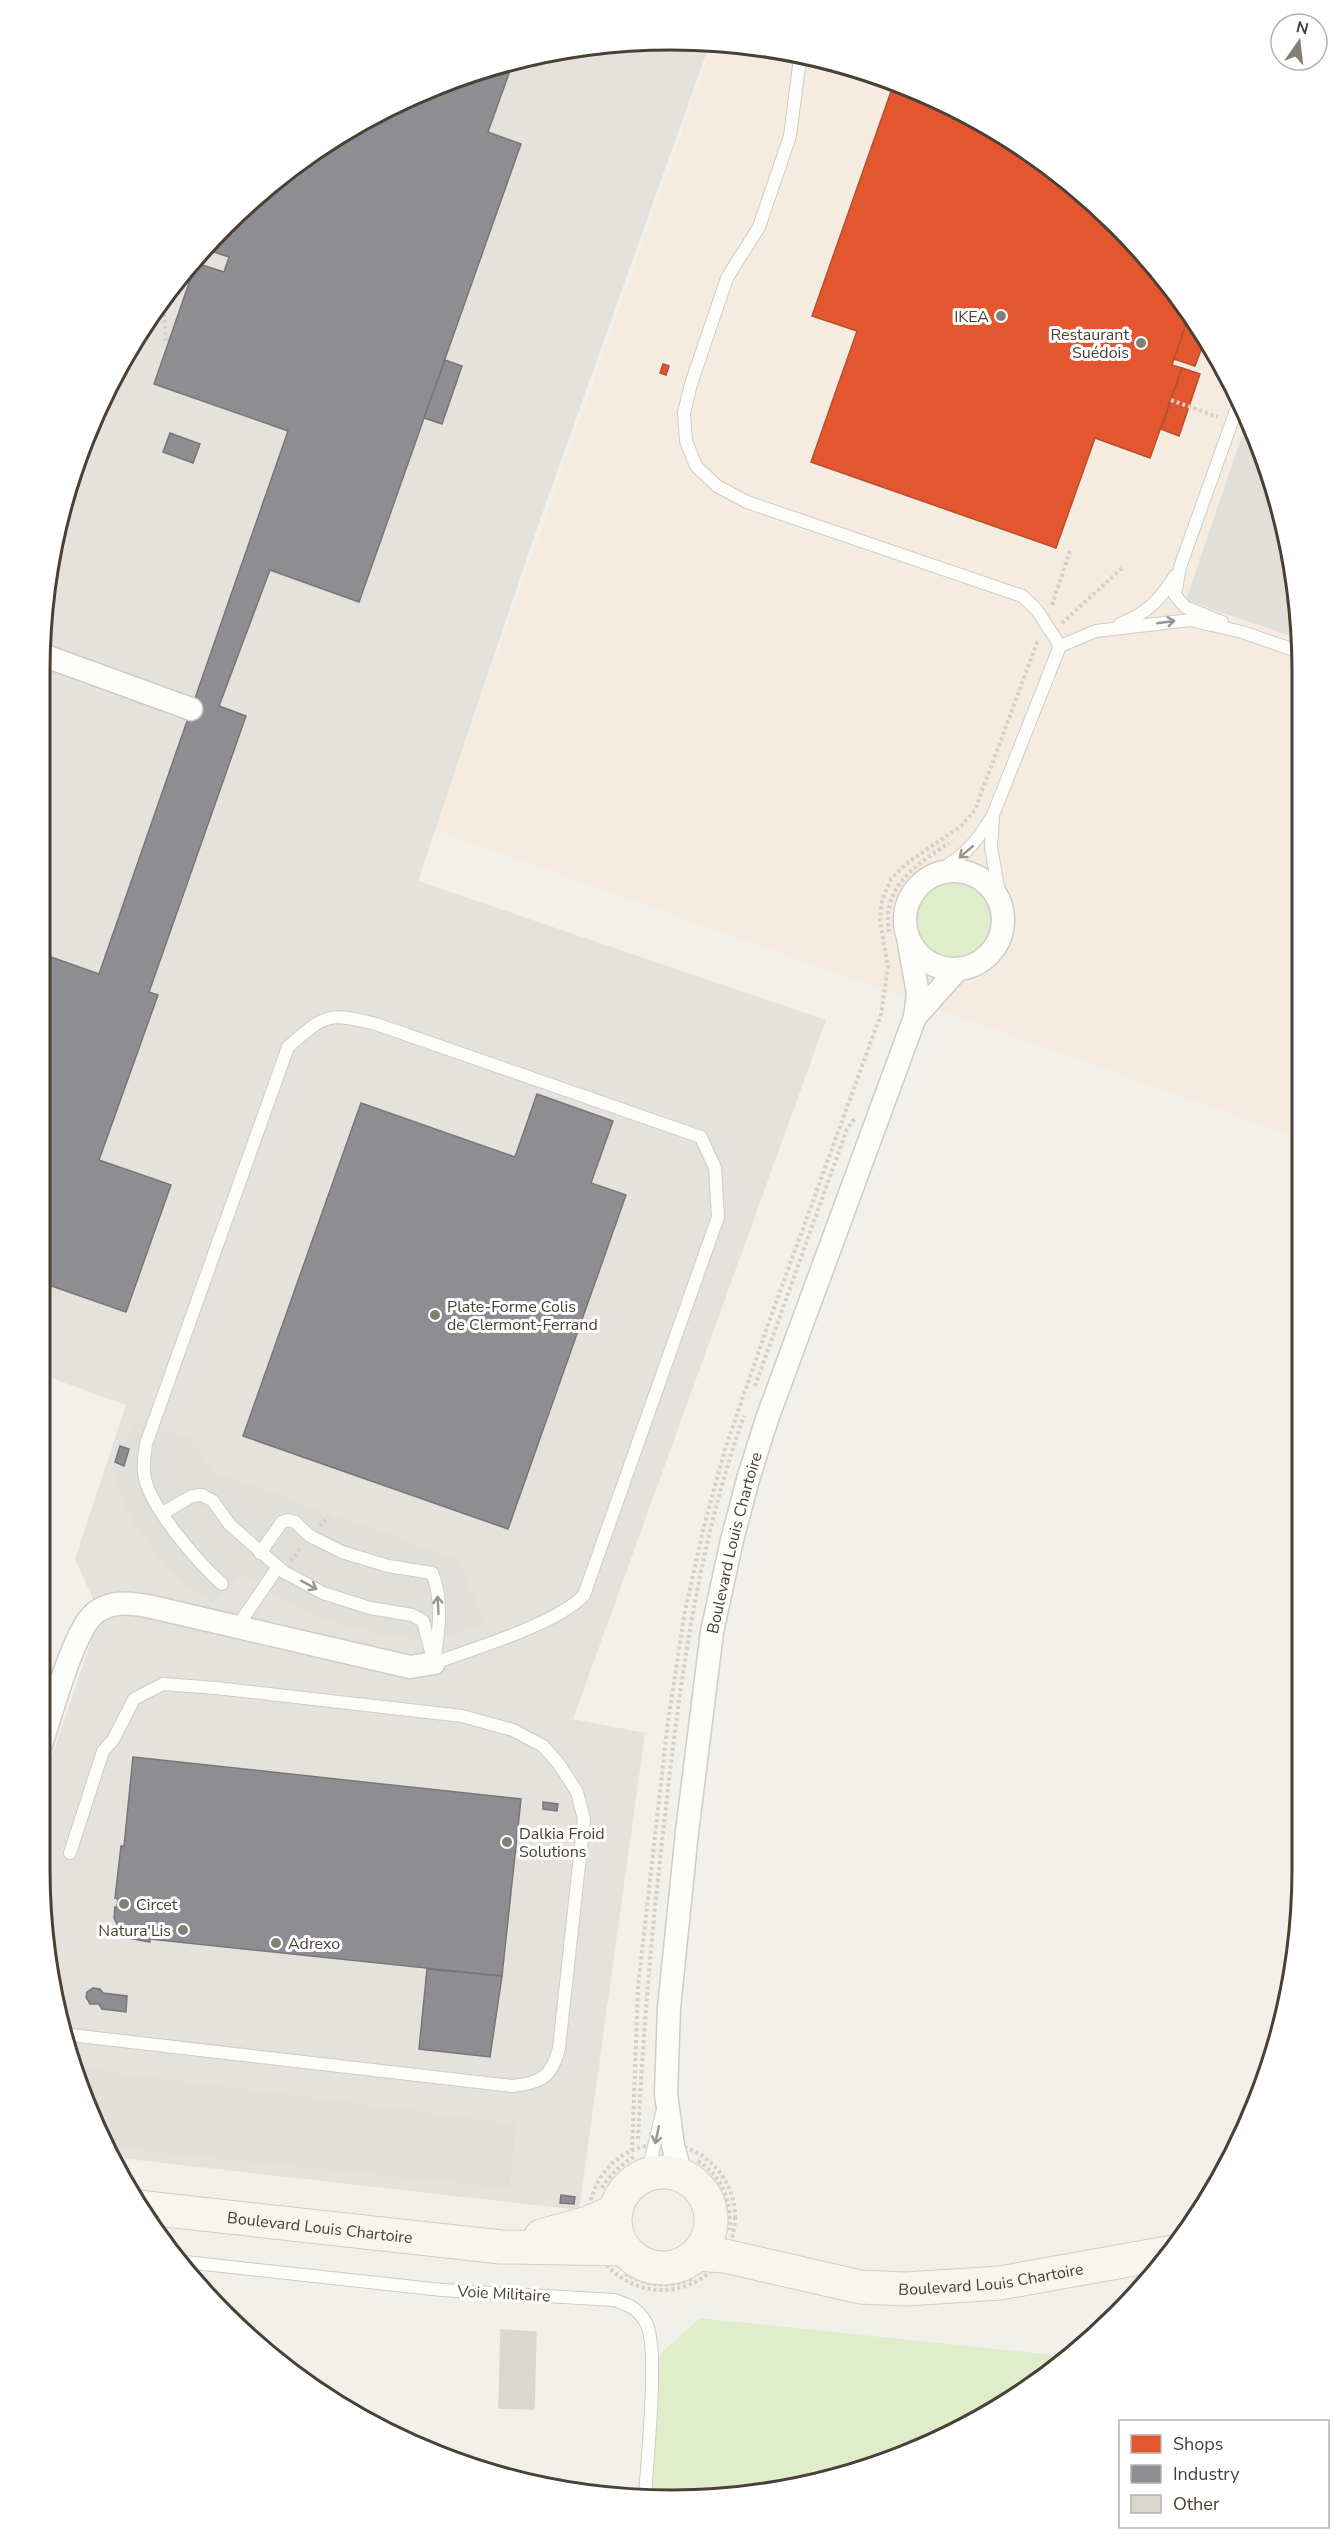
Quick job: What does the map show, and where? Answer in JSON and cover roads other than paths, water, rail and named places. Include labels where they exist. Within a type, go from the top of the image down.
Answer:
[{"type":"main road","points":[[664,2157],[699,2190],[719,2240],[686,2262],[659,2268],[640,2262],[602,2225],[627,2189],[664,2157]]},
{"type":"main road","name":"Boulevard Louis Chartoire","points":[[150,2208],[501,2247],[602,2225]]},
{"type":"main road","name":"Boulevard Louis Chartoire","points":[[719,2240],[810,2277],[860,2287],[918,2289],[1000,2283],[1157,2255]]},
{"type":"street","points":[[50,658],[191,710]]},
{"type":"street","points":[[908,937],[915,951],[927,961],[942,968],[958,969],[974,965],[987,957],[996,946],[1002,932],[1001,904],[989,886],[971,874],[957,871],[942,872],[916,888],[907,903],[904,920],[918,994],[915,1017]]},
{"type":"street","points":[[915,1017],[958,969]]},
{"type":"street","name":"Boulevard Louis Chartoire","points":[[664,2157],[669,2008],[687,1832],[712,1632],[732,1540],[748,1476],[766,1419],[915,1017]]},
{"type":"street","points":[[50,1719],[77,1641],[91,1616],[111,1605],[129,1602],[410,1667],[434,1663]]},
{"type":"lane","points":[[801,63],[790,136],[759,227],[727,278],[691,384],[684,413],[686,441],[696,466],[717,486],[747,502],[1022,596],[1037,610],[1060,646]]},
{"type":"lane","points":[[1235,413],[1180,567],[1175,595],[1178,602],[1242,632],[1291,649]]},
{"type":"lane","points":[[1108,629],[1145,613],[1156,604],[1180,567]]},
{"type":"lane","points":[[929,878],[963,855],[978,841],[993,815],[1060,646],[1076,637],[1108,629],[1190,620],[1242,632]]},
{"type":"lane","points":[[993,815],[991,847],[1001,904]]},
{"type":"lane","points":[[222,1584],[198,1562],[163,1513],[144,1474],[146,1444],[288,1047],[318,1021],[342,1016],[376,1024],[701,1137],[716,1168],[718,1217],[584,1595],[573,1607],[513,1634],[434,1663]]},
{"type":"lane","points":[[163,1513],[192,1496],[202,1495],[213,1501],[230,1525],[260,1553],[278,1567],[323,1593],[370,1608],[412,1615],[423,1621],[434,1663]]},
{"type":"lane","points":[[260,1553],[282,1522],[288,1521],[295,1522],[310,1536],[342,1552],[388,1566],[432,1573],[437,1591],[439,1626],[434,1663]]},
{"type":"lane","points":[[237,1627],[278,1567]]},
{"type":"lane","points":[[70,1853],[103,1751],[113,1740],[134,1699],[163,1684],[462,1716],[513,1730],[543,1746],[559,1764],[577,1792],[584,1819],[559,2048],[555,2063],[546,2076],[532,2084],[512,2086],[72,2035]]},
{"type":"lane","name":"Voie Militaire","points":[[190,2263],[442,2290],[614,2300],[634,2306],[648,2325],[652,2361],[646,2489]]},
{"type":"place","name":"IKEA","points":[[1001,316]]},
{"type":"place","name":"Restaurant Suédois","points":[[1141,343]]},
{"type":"place","name":"Plate-Forme Colis de Clermont-Ferrand","points":[[435,1315]]},
{"type":"place","name":"Dalkia Froid Solutions","points":[[507,1842]]},
{"type":"place","name":"Circet","points":[[124,1904]]},
{"type":"place","name":"Natura'Lis","points":[[183,1930]]},
{"type":"place","name":"Adrexo","points":[[276,1943]]}]
